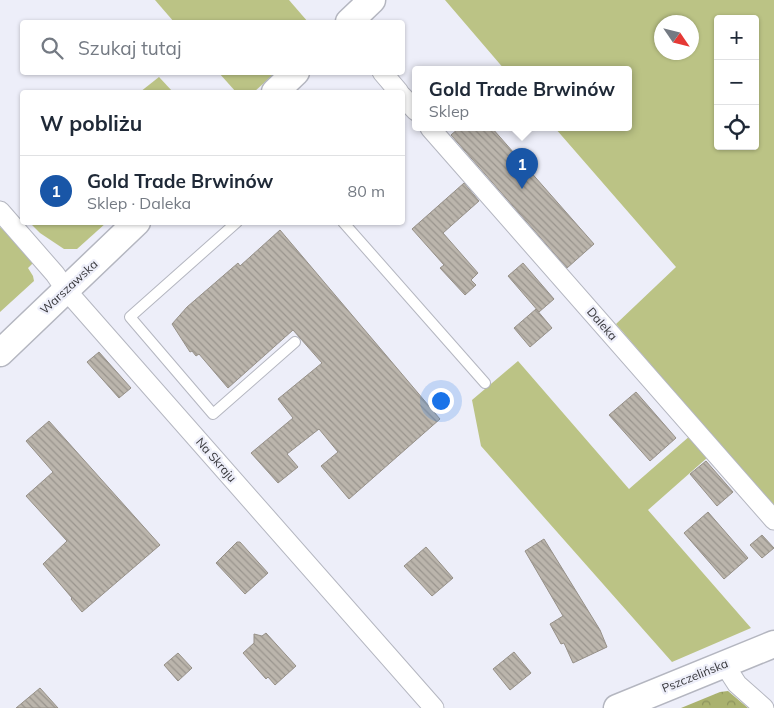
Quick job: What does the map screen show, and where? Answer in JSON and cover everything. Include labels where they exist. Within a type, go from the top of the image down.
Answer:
[{"type":"main road","points":[[351,20],[372,0]]},
{"type":"main road","points":[[277,90],[293,75]]},
{"type":"main road","name":"Warszawska","points":[[0,352],[134,225]]},
{"type":"main road","name":"Pszczelińska","points":[[617,708],[774,644]]},
{"type":"street","points":[[385,75],[397,90]]},
{"type":"street","name":"Daleka","points":[[433,131],[774,520]]},
{"type":"street","name":"Na Skraju","points":[[0,211],[55,274],[66,290],[434,708]]},
{"type":"street","points":[[724,664],[737,684],[764,708]]},
{"type":"lane","points":[[234,225],[130,317],[213,414],[295,342]]},
{"type":"lane","points":[[346,225],[485,383]]},
{"type":"green space","points":[[155,0],[289,0],[306,20],[172,20]]},
{"type":"green space","points":[[445,0],[774,0],[774,508],[616,324],[676,267],[558,131],[632,131],[632,66],[502,66]]},
{"type":"green space","points":[[221,75],[273,75],[256,90],[234,90]]},
{"type":"green space","points":[[159,77],[171,90],[143,90]]},
{"type":"green space","points":[[32,225],[104,225],[77,249],[64,249],[40,233]]},
{"type":"green space","points":[[0,227],[20,246],[33,263],[28,268],[34,281],[0,312]]},
{"type":"green space","points":[[518,361],[629,489],[691,435],[708,457],[648,510],[751,628],[672,662],[481,446],[472,400]]},
{"type":"green space","points":[[728,691],[748,708],[681,708],[720,692]]},
{"type":"building","points":[[456,131],[495,131],[594,244],[567,268],[451,135]]},
{"type":"building","points":[[464,183],[479,201],[443,233],[478,273],[471,280],[476,285],[465,295],[440,268],[444,265],[412,229]]},
{"type":"building","points":[[280,230],[440,419],[349,499],[321,466],[338,452],[319,429],[287,454],[298,467],[278,483],[251,453],[293,418],[278,399],[322,363],[293,330],[228,388],[199,354],[196,356],[192,351],[190,352],[172,324],[187,307],[238,263],[240,266]]},
{"type":"building","points":[[523,263],[554,299],[539,312],[508,276]]},
{"type":"building","points":[[536,309],[552,328],[530,347],[514,328]]},
{"type":"building","points":[[99,352],[131,388],[119,398],[87,362]]},
{"type":"building","points":[[636,392],[676,438],[650,461],[609,415]]},
{"type":"building","points":[[49,421],[160,545],[82,612],[43,564],[67,541],[26,496],[53,472],[26,441]]},
{"type":"building","points":[[706,461],[733,492],[717,506],[690,474]]},
{"type":"building","points":[[708,512],[748,558],[724,579],[684,533]]},
{"type":"building","points":[[762,535],[774,548],[762,558],[750,545]]},
{"type":"building","points":[[544,539],[600,630],[607,647],[573,663],[564,643],[561,644],[550,624],[563,616],[525,551]]},
{"type":"building","points":[[237,542],[240,542],[268,573],[245,594],[216,563]]},
{"type":"building","points":[[426,547],[453,578],[432,596],[404,566]]},
{"type":"building","points":[[266,633],[296,666],[275,685],[268,677],[266,679],[243,653],[254,643],[254,634],[262,636]]},
{"type":"building","points":[[514,652],[531,673],[510,690],[493,669]]},
{"type":"building","points":[[178,653],[192,668],[178,681],[164,665]]},
{"type":"building","points":[[40,688],[58,708],[16,708]]},
{"type":"place","name":"Gold Trade Brwinów","points":[[522,189]]}]
